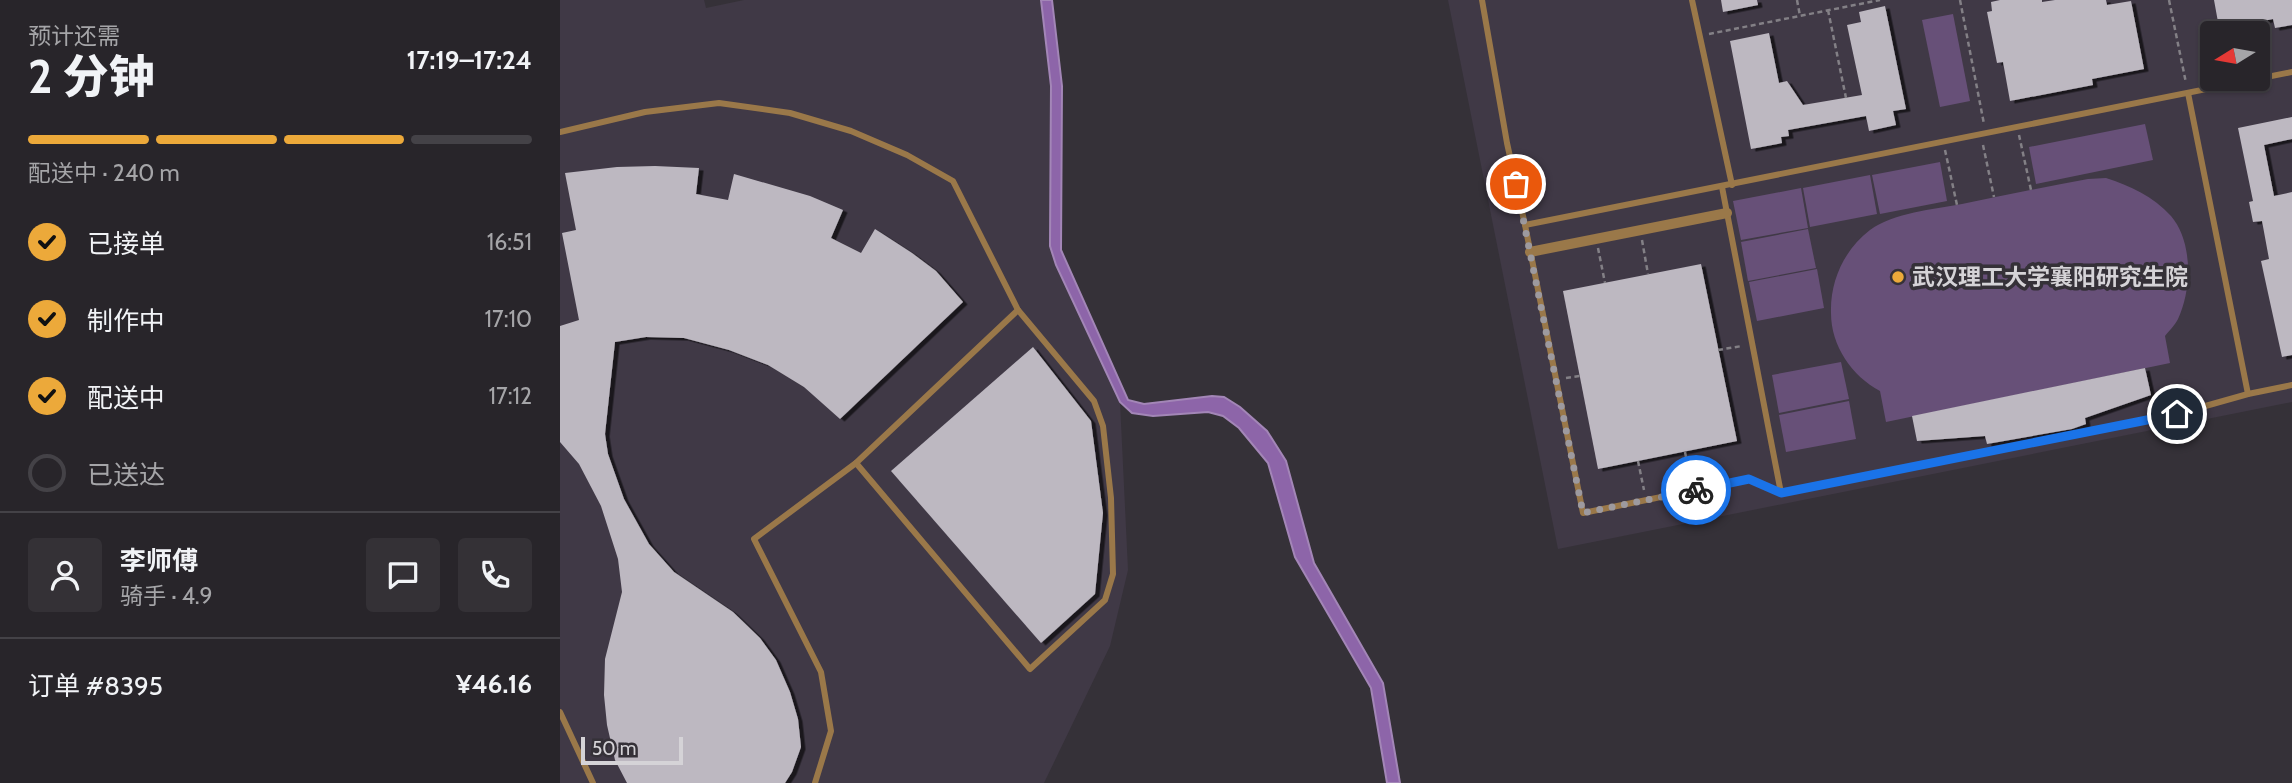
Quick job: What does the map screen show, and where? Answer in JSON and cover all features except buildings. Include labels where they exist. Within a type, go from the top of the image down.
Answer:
[{"type":"street","points":[[1530,252],[1727,213]]},
{"type":"lane","points":[[1482,0],[1507,143],[1583,513],[1749,479],[1781,493],[2177,414],[2292,385]]},
{"type":"lane","points":[[1692,0],[1732,185]]},
{"type":"lane","points":[[1525,225],[2292,72]]},
{"type":"lane","points":[[2188,93],[2248,394]]},
{"type":"lane","points":[[560,132],[645,112],[719,103],[790,113],[851,131],[907,155],[953,181],[1018,310],[1094,401],[1103,426],[1111,498],[1113,574],[1105,600],[1030,669],[856,463]]},
{"type":"lane","points":[[1722,187],[1781,493]]},
{"type":"lane","points":[[815,783],[831,732],[821,672],[754,539],[856,463],[1018,310]]},
{"type":"lane","points":[[560,712],[593,783]]},
{"type":"path","points":[[1797,0],[1800,16]]},
{"type":"path","points":[[1700,36],[1880,0]]},
{"type":"path","points":[[1960,0],[1994,197]]},
{"type":"path","points":[[2169,0],[2188,93]]},
{"type":"path","points":[[1828,10],[1846,98]]},
{"type":"path","points":[[2018,127],[2031,190]]},
{"type":"path","points":[[1944,142],[1957,205]]},
{"type":"path","points":[[1640,230],[1648,274]]},
{"type":"path","points":[[1596,239],[1605,283]]},
{"type":"path","points":[[1718,350],[1752,344]]},
{"type":"path","points":[[1556,380],[1580,376]]},
{"type":"path","points":[[1685,452],[1693,491]]},
{"type":"path","points":[[1638,461],[1646,500]]},
{"type":"shaded area","points":[[560,0],[704,0],[706,8],[744,0],[1041,0],[1051,86],[1050,246],[1056,265],[1120,402],[1128,570],[1110,646],[1044,783],[560,783]]},
{"type":"shaded area","points":[[1041,0],[1052,0],[1062,86],[1061,250],[1128,400],[1144,404],[1224,397],[1267,431],[1286,461],[1314,563],[1383,683],[1400,783],[1387,783],[1371,688],[1295,557],[1268,463],[1239,428],[1223,416],[1208,412],[1153,416],[1132,413],[1120,402],[1056,265],[1050,246],[1051,86]]},
{"type":"shaded area","name":"武汉理工大学襄阳研究生院","points":[[1448,0],[2292,0],[2292,402],[1558,549]]},
{"type":"shaded area","points":[[1953,14],[1970,101],[1940,107],[1922,20]]},
{"type":"shaded area","points":[[2145,124],[2153,160],[2036,184],[2029,147]]},
{"type":"shaded area","points":[[1940,162],[1947,201],[1880,214],[1872,175]]},
{"type":"shaded area","points":[[1870,175],[1877,214],[1810,227],[1803,188]]},
{"type":"shaded area","points":[[2106,178],[2132,188],[2157,203],[2171,216],[2183,239],[2187,252],[2188,280],[2183,307],[2174,326],[2165,336],[2170,363],[1886,422],[1880,391],[1861,377],[1845,359],[1832,325],[1831,301],[1836,278],[1846,257],[1861,238],[1880,224],[1914,212],[2088,179]]},
{"type":"shaded area","points":[[1801,188],[1808,228],[1741,240],[1733,201]]},
{"type":"shaded area","points":[[1808,229],[1816,268],[1748,281],[1741,242]]},
{"type":"shaded area","points":[[1817,269],[1824,308],[1757,321],[1749,282]]},
{"type":"shaded area","points":[[1841,362],[1849,399],[1779,413],[1772,375]]},
{"type":"shaded area","points":[[1849,401],[1856,439],[1786,452],[1779,415]]},
{"type":"way so far","points":[[1516,184],[1583,513],[1696,490]]},
{"type":"place","name":"武汉理工大学襄阳研究生院","points":[[1898,277]]},
{"type":"route","points":[[1696,490],[1749,479],[1781,493],[2177,414]]}]
